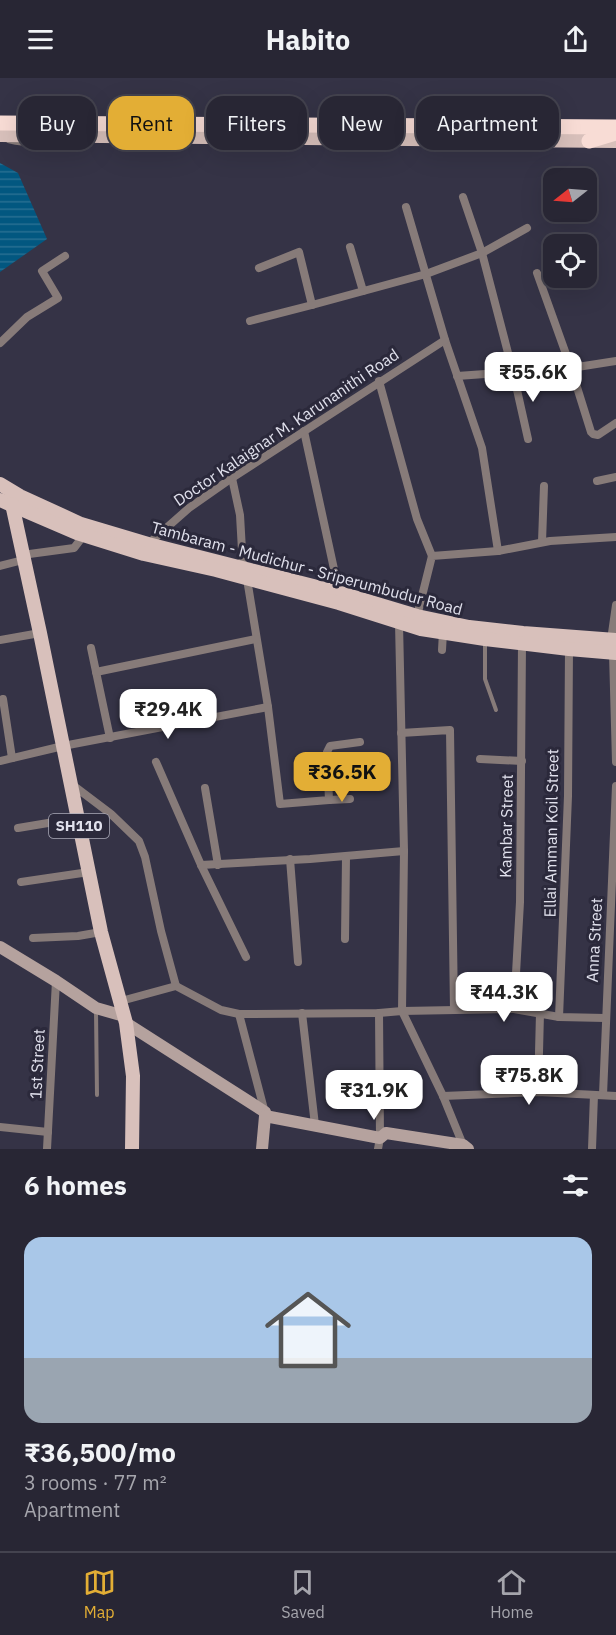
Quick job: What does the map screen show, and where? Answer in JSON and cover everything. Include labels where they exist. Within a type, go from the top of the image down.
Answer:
[{"type":"highway","points":[[0,123],[319,124]]},
{"type":"highway","points":[[404,125],[616,127]]},
{"type":"highway","points":[[590,141],[616,133]]},
{"type":"main road","points":[[0,136],[319,138]]},
{"type":"main road","points":[[404,139],[616,141]]},
{"type":"main road","name":"Tambaram - Mudichur - Sriperumbudur Road","points":[[0,484],[10,500],[84,535],[146,549],[216,570],[337,592],[417,616],[480,628],[614,646]]},
{"type":"main road","name":"Tambaram - Mudichur - Sriperumbudur Road","points":[[10,500],[146,549]]},
{"type":"main road","name":"SH110","points":[[10,500],[40,633],[106,955],[125,1020],[133,1076],[132,1149]]},
{"type":"main road","name":"Tambaram - Mudichur - Sriperumbudur Road","points":[[245,574],[421,629],[569,649],[614,646]]},
{"type":"street","points":[[463,197],[483,253],[528,439]]},
{"type":"street","points":[[406,207],[445,340],[482,448],[498,551]]},
{"type":"street","points":[[250,321],[426,274],[483,253],[527,228]]},
{"type":"street","points":[[350,247],[363,291]]},
{"type":"street","points":[[259,268],[298,252],[312,305]]},
{"type":"street","points":[[0,343],[27,317],[57,298],[42,271],[65,256]]},
{"type":"street","points":[[537,273],[593,434],[598,435],[616,423]]},
{"type":"street","name":"Doctor Kalaignar M. Karunanithi Road","points":[[146,549],[189,508],[379,381],[445,340]]},
{"type":"street","points":[[457,376],[571,369],[616,361]]},
{"type":"street","points":[[379,381],[417,519],[432,556],[417,616]]},
{"type":"street","points":[[304,431],[337,592]]},
{"type":"street","points":[[597,481],[616,477]]},
{"type":"street","points":[[232,478],[240,515],[245,574],[268,707],[280,804],[350,799]]},
{"type":"street","points":[[542,542],[544,486]]},
{"type":"street","points":[[0,566],[23,557],[74,548],[84,535]]},
{"type":"street","points":[[432,556],[498,551],[542,542],[616,537]]},
{"type":"street","points":[[616,605],[614,646],[616,762]]},
{"type":"street","points":[[399,623],[404,851],[402,1011],[466,1147]]},
{"type":"street","points":[[442,650],[443,632]]},
{"type":"street","points":[[0,640],[40,633]]},
{"type":"street","points":[[96,672],[256,639]]},
{"type":"street","name":"Kambar Street","points":[[514,1009],[520,902],[522,643]]},
{"type":"street","points":[[91,648],[110,738]]},
{"type":"street","name":"Ellai Amman Koil Street","points":[[559,1017],[568,796],[569,649]]},
{"type":"street","points":[[3,699],[12,758]]},
{"type":"street","points":[[0,760],[268,707]]},
{"type":"street","points":[[401,733],[450,730],[454,1009]]},
{"type":"street","points":[[329,800],[327,752],[330,747],[360,742]]},
{"type":"street","points":[[480,759],[522,761]]},
{"type":"street","points":[[156,762],[201,865],[246,957]]},
{"type":"street","points":[[70,783],[111,814],[139,841],[145,856],[161,931],[176,986]]},
{"type":"street","name":"Anna Street","points":[[592,1149],[605,1018],[616,786]]},
{"type":"street","points":[[204,788],[218,865]]},
{"type":"street","points":[[18,828],[78,818]]},
{"type":"street","points":[[201,865],[346,857],[404,851]]},
{"type":"street","points":[[345,939],[346,857]]},
{"type":"street","points":[[290,860],[298,962]]},
{"type":"street","points":[[21,882],[89,872]]},
{"type":"street","points":[[33,938],[78,936],[101,932]]},
{"type":"street","points":[[0,947],[96,1008],[125,1020],[265,1114],[379,1143]]},
{"type":"street","name":"1st Street","points":[[47,1149],[56,981]]},
{"type":"street","points":[[121,1001],[176,986],[221,1010],[239,1014],[514,1009],[559,1017],[605,1018]]},
{"type":"street","points":[[302,1013],[315,1125]]},
{"type":"street","points":[[379,1013],[379,1143]]},
{"type":"street","points":[[538,1092],[540,1013]]},
{"type":"street","points":[[239,1014],[265,1114],[262,1149]]},
{"type":"street","points":[[443,1096],[538,1092],[616,1096]]},
{"type":"street","points":[[0,1126],[48,1132]]},
{"type":"street","points":[[379,1143],[386,1133],[466,1147]]},
{"type":"lane","points":[[485,639],[485,679],[496,710]]},
{"type":"lane","points":[[96,1008],[97,1095]]},
{"type":"water","points":[[0,163],[18,173],[47,239],[0,272]]}]
